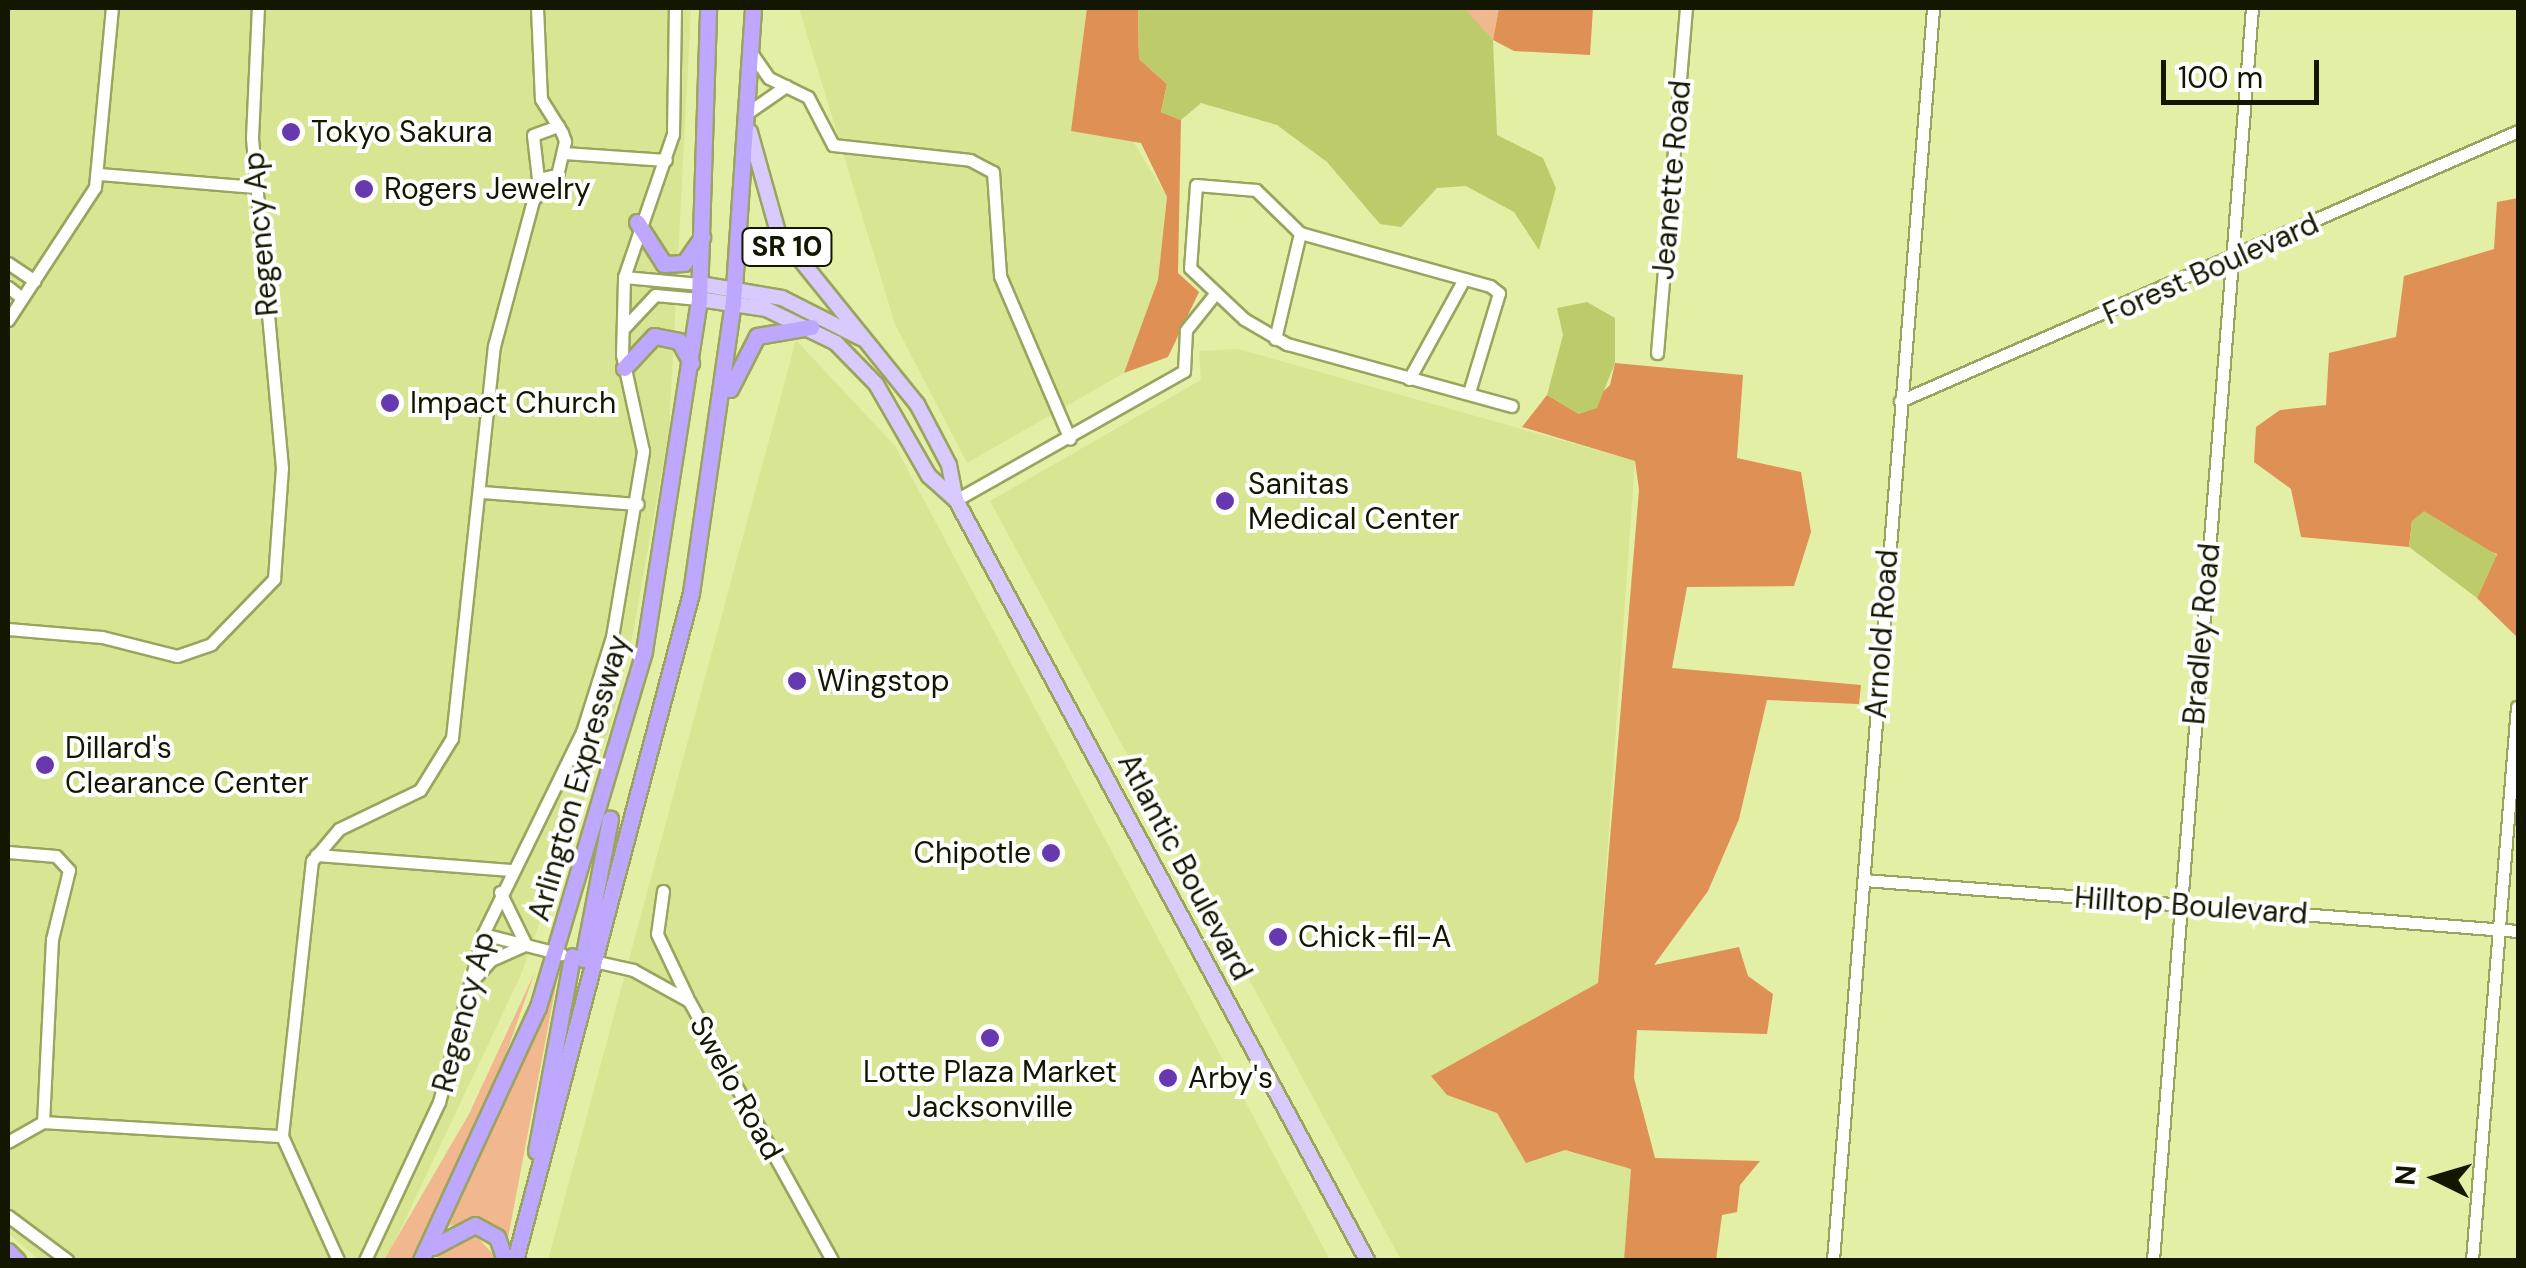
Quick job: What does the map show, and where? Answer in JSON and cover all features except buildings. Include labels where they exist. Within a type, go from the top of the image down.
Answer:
[{"type":"highway","name":"SR 10","points":[[700,291],[708,8]]},
{"type":"highway","name":"Atlantic Boulevard","points":[[734,294],[750,111],[753,8]]},
{"type":"highway","points":[[637,222],[664,264],[684,263],[704,233]]},
{"type":"highway","name":"Arlington Expressway","points":[[515,1260],[630,707],[692,366],[700,291]]},
{"type":"highway","name":"Arlington Expressway","points":[[422,1260],[500,1101],[577,958],[670,686],[719,422],[734,294]]},
{"type":"highway","points":[[719,422],[757,336],[811,327]]},
{"type":"highway","points":[[624,368],[644,343],[665,336],[681,343],[692,366]]},
{"type":"highway","points":[[521,1238],[630,707]]},
{"type":"highway","points":[[422,1260],[471,1224],[494,1234],[505,1260]]},
{"type":"highway","points":[[8,1251],[17,1260]]},
{"type":"main road","name":"Atlantic Boulevard","points":[[750,111],[756,172],[778,232],[882,353],[950,464],[956,500],[1366,1260]]},
{"type":"main road","name":"Atlantic Boulevard","points":[[700,291],[734,294],[811,327],[870,376],[929,476],[956,500]]},
{"type":"main road","points":[[734,294],[809,309],[882,353]]},
{"type":"street","points":[[8,320],[99,174],[112,8]]},
{"type":"street","name":"Regency Ap","points":[[8,629],[102,637],[177,656],[211,644],[274,579],[282,468],[255,187],[258,8]]},
{"type":"street","points":[[338,1260],[282,1136],[304,884],[316,855],[352,820],[420,790],[446,757],[470,513],[481,492],[494,346],[532,200],[540,99],[536,8]]},
{"type":"street","name":"Regency Ap","points":[[364,1260],[439,1102],[466,990],[500,892],[596,696],[638,504],[643,451],[624,368],[624,277],[637,222],[666,160],[677,107],[676,8]]},
{"type":"street","name":"Jeanette Road","points":[[1658,354],[1686,8]]},
{"type":"street","name":"Arnold Road","points":[[1833,1260],[1933,8]]},
{"type":"street","name":"Bradley Road","points":[[2152,1260],[2252,8]]},
{"type":"street","points":[[752,54],[786,86],[808,97],[833,146],[970,160],[993,172],[1000,276],[1070,440]]},
{"type":"street","points":[[750,111],[786,86]]},
{"type":"street","points":[[532,200],[552,178],[564,153],[558,126],[540,99]]},
{"type":"street","points":[[537,129],[558,126]]},
{"type":"street","name":"Forest Boulevard","points":[[1900,400],[2231,263],[2518,131]]},
{"type":"street","points":[[564,153],[666,160]]},
{"type":"street","points":[[532,172],[552,178]]},
{"type":"street","points":[[99,174],[255,187]]},
{"type":"street","points":[[1470,389],[1499,293],[1300,232],[1265,194],[1196,186],[1186,255],[1214,295],[1274,339],[1409,380],[1470,389],[1512,406]]},
{"type":"street","points":[[1274,339],[1300,232]]},
{"type":"street","points":[[8,264],[35,280]]},
{"type":"street","points":[[624,277],[700,291]]},
{"type":"street","points":[[1409,380],[1464,280]]},
{"type":"street","points":[[8,287],[22,298]]},
{"type":"street","points":[[624,292],[700,291]]},
{"type":"street","points":[[622,332],[655,294]]},
{"type":"street","points":[[956,500],[1070,440],[1184,371],[1186,330],[1214,295]]},
{"type":"street","points":[[481,492],[638,504]]},
{"type":"street","points":[[2472,1260],[2517,706]]},
{"type":"street","points":[[8,852],[56,856],[69,870],[52,939],[43,1122]]},
{"type":"street","points":[[316,855],[511,870]]},
{"type":"street","name":"Hilltop Boulevard","points":[[1864,880],[2518,930]]},
{"type":"street","points":[[663,891],[657,934],[689,1000]]},
{"type":"street","points":[[466,990],[491,960],[526,945],[500,892]]},
{"type":"street","name":"Swelo Road","points":[[483,934],[577,958],[689,1000],[832,1260]]},
{"type":"street","points":[[8,1142],[43,1122],[282,1136]]},
{"type":"street","points":[[8,1216],[68,1260]]},
{"type":"shaded area","points":[[8,8],[691,8],[669,431],[633,633],[609,731],[520,977],[386,1260],[39,1260],[8,1233]]},
{"type":"shaded area","points":[[799,8],[1087,8],[1082,58],[1167,197],[1158,280],[1124,373],[967,463],[895,324]]},
{"type":"shaded area","points":[[1087,8],[1138,8],[1139,59],[1167,84],[1161,112],[1181,120],[1178,273],[1199,292],[1168,357],[1124,373],[1158,280],[1167,197],[1141,143],[1071,131]]},
{"type":"shaded area","points":[[1138,8],[1464,8],[1493,40],[1497,135],[1543,158],[1556,188],[1539,250],[1514,212],[1466,186],[1437,188],[1401,227],[1380,224],[1327,162],[1277,125],[1201,103],[1181,120],[1161,112],[1167,84],[1139,59]]},
{"type":"shaded area","points":[[1499,8],[1493,40],[1462,11]]},
{"type":"shaded area","points":[[1499,8],[1593,8],[1590,55],[1514,51],[1493,40]]},
{"type":"shaded area","points":[[2518,198],[2518,638],[2477,598],[2497,554],[2412,521],[2409,547],[2301,537],[2291,489],[2254,462],[2256,427],[2280,410],[2326,405],[2329,353],[2396,337],[2404,276],[2494,249],[2497,202]]},
{"type":"shaded area","points":[[1587,302],[1615,318],[1615,363],[1597,408],[1579,414],[1547,395],[1563,335],[1557,308]]},
{"type":"shaded area","points":[[796,340],[895,446],[1330,1260],[548,1260]]},
{"type":"shaded area","points":[[1238,349],[1635,461],[1598,983],[1432,1076],[1447,1095],[1497,1113],[1526,1162],[1564,1150],[1631,1169],[1624,1260],[1401,1260],[990,501],[1201,380],[1199,351]]},
{"type":"shaded area","points":[[1615,363],[1743,375],[1737,458],[1801,472],[1811,532],[1794,586],[1687,587],[1672,668],[1861,685],[1859,704],[1767,700],[1739,819],[1708,891],[1654,965],[1739,947],[1748,976],[1773,994],[1767,1034],[1637,1030],[1634,1078],[1655,1158],[1760,1161],[1740,1185],[1737,1212],[1722,1215],[1716,1260],[1624,1260],[1631,1169],[1565,1150],[1526,1163],[1497,1113],[1447,1095],[1431,1076],[1598,983],[1639,490],[1635,461],[1522,427],[1547,395],[1579,414],[1610,385]]},
{"type":"shaded area","points":[[2424,511],[2497,555],[2477,598],[2409,547],[2412,521]]},
{"type":"shaded area","points":[[559,969],[507,1243],[475,1220],[449,1226]]},
{"type":"shaded area","points":[[535,972],[476,1138],[414,1260],[384,1260],[469,1114]]},
{"type":"shaded area","points":[[474,1233],[498,1260],[437,1260],[446,1245]]},
{"type":"place","name":"Tokyo Sakura","points":[[291,132]]},
{"type":"place","name":"Rogers Jewelry","points":[[364,189]]},
{"type":"place","name":"Impact Church","points":[[390,403]]},
{"type":"place","name":"Sanitas Medical Center","points":[[1225,501]]},
{"type":"place","name":"Wingstop","points":[[797,681]]},
{"type":"place","name":"Dillard's Clearance Center","points":[[45,765]]},
{"type":"place","name":"Chipotle","points":[[1051,853]]},
{"type":"place","name":"Chick-fil-A","points":[[1278,937]]},
{"type":"place","name":"Lotte Plaza Market Jacksonville","points":[[990,1038]]},
{"type":"place","name":"Arby's","points":[[1168,1078]]}]
